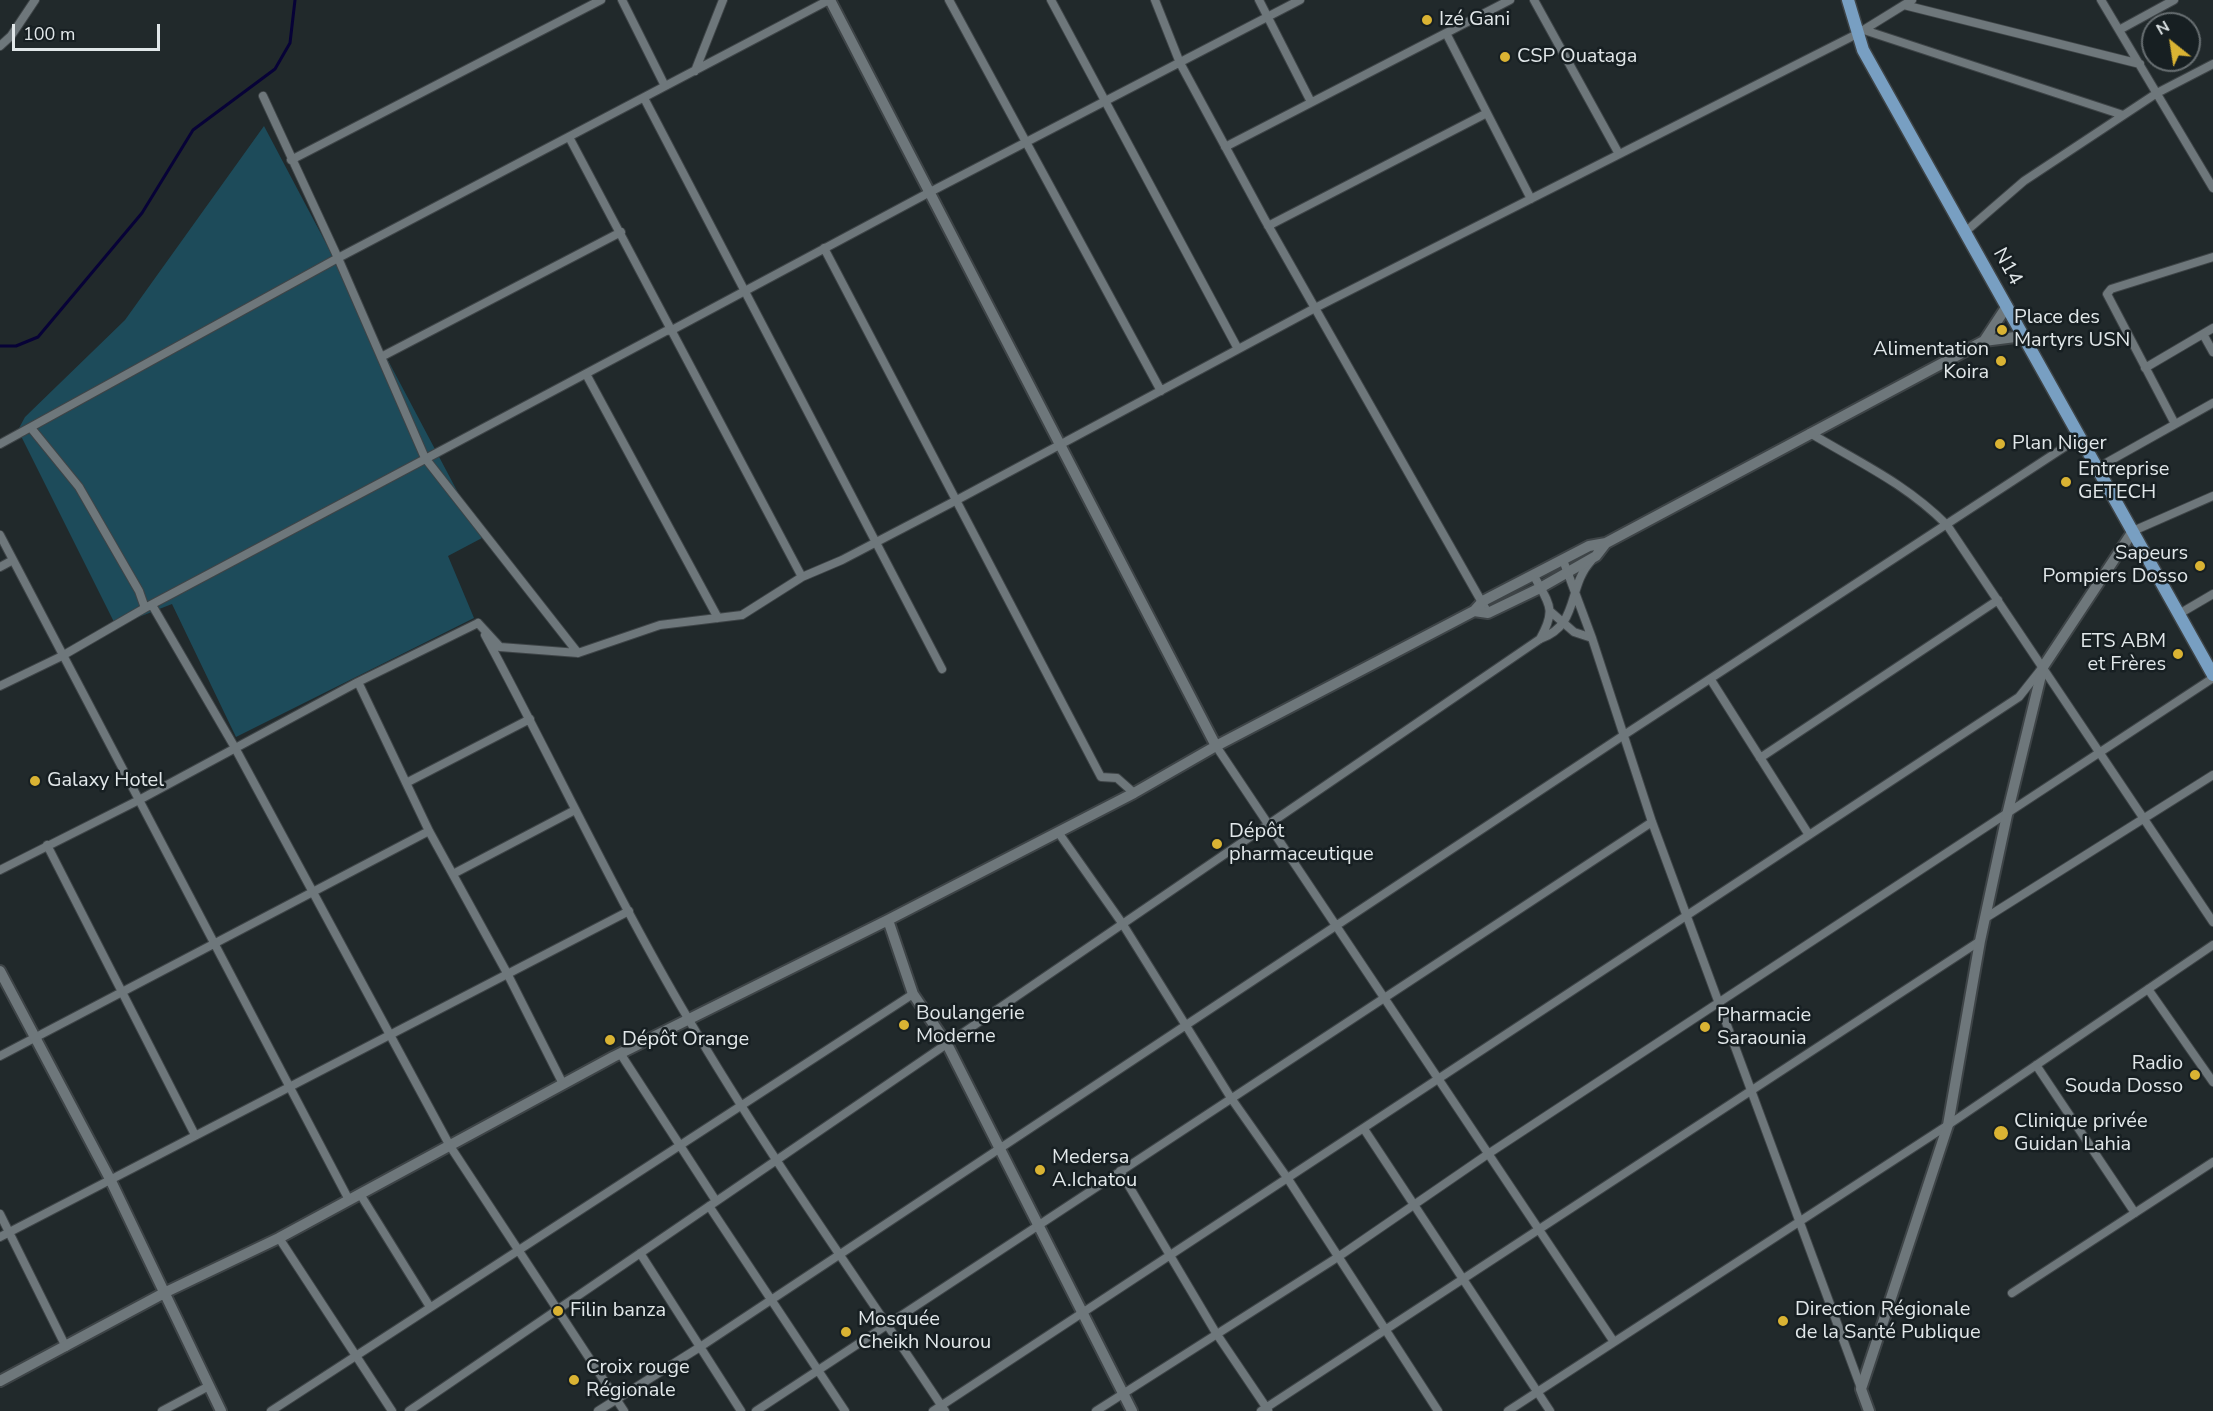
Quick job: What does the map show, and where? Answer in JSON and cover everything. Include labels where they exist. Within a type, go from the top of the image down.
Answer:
[{"type":"main road","points":[[830,0],[1216,746]]},
{"type":"main road","name":"N14","points":[[1848,0],[1860,32],[1965,232],[2213,677]]},
{"type":"main road","points":[[1984,341],[2007,306]]},
{"type":"main road","points":[[0,1381],[166,1292],[279,1238],[620,1053],[888,920],[1134,793],[1216,746],[1474,611],[1483,601],[1589,546],[1606,543],[1984,341],[2023,336]]},
{"type":"main road","points":[[1869,1411],[1862,1389],[1948,1125],[1980,941],[1987,917],[2007,815],[2043,667],[2133,531]]},
{"type":"main road","points":[[1474,611],[1488,613],[1540,588],[1596,556],[1606,543]]},
{"type":"main road","points":[[888,920],[913,994],[947,1044],[998,1150],[1132,1411]]},
{"type":"main road","points":[[0,970],[110,1179],[221,1411]]},
{"type":"street","points":[[0,46],[11,36],[35,0]]},
{"type":"street","points":[[291,160],[601,0]]},
{"type":"street","points":[[622,0],[665,86]]},
{"type":"street","points":[[695,71],[723,0]]},
{"type":"street","points":[[0,444],[338,258],[830,0]]},
{"type":"street","points":[[949,0],[1024,143],[1161,391]]},
{"type":"street","points":[[1051,0],[1238,349]]},
{"type":"street","points":[[1155,0],[1180,63],[1225,147],[1488,613]]},
{"type":"street","points":[[1258,0],[1311,102]]},
{"type":"street","points":[[0,686],[62,656],[148,606],[666,331],[672,330],[743,290],[1300,0]]},
{"type":"street","points":[[1225,147],[1510,0]]},
{"type":"street","points":[[1534,0],[1619,154]]},
{"type":"street","points":[[478,623],[500,647],[578,653],[660,625],[742,615],[802,577],[955,501],[1315,308],[1860,32],[1912,0]]},
{"type":"street","points":[[2102,0],[2213,188]]},
{"type":"street","points":[[2119,30],[2174,0]]},
{"type":"street","points":[[1904,5],[2140,64]]},
{"type":"street","points":[[1860,32],[2123,115]]},
{"type":"street","points":[[1446,33],[1531,199]]},
{"type":"street","points":[[1965,232],[2024,181],[2157,93],[2213,64]]},
{"type":"street","points":[[263,96],[338,258],[425,458],[578,653]]},
{"type":"street","points":[[644,98],[942,669]]},
{"type":"street","points":[[1268,226],[1487,113]]},
{"type":"street","points":[[569,137],[802,577]]},
{"type":"street","points":[[381,357],[621,232]]},
{"type":"street","points":[[824,248],[1101,777],[1117,778],[1134,793]]},
{"type":"street","points":[[2175,424],[2108,298],[2108,292],[2213,257]]},
{"type":"street","points":[[2145,368],[2213,328]]},
{"type":"street","points":[[2203,334],[2213,352]]},
{"type":"street","points":[[586,374],[718,618]]},
{"type":"street","points":[[2097,468],[2213,403]]},
{"type":"street","points":[[31,428],[79,486],[139,591],[234,746],[450,1146],[624,1411]]},
{"type":"street","points":[[1810,433],[1898,483],[1923,501],[1947,525],[2213,922]]},
{"type":"street","points":[[598,1411],[700,1347],[838,1253],[2080,437]]},
{"type":"street","points":[[2133,531],[2213,496]]},
{"type":"street","points":[[0,535],[349,1200]]},
{"type":"street","points":[[1556,632],[1572,608],[1581,576],[1596,556]]},
{"type":"street","points":[[0,567],[13,560]]},
{"type":"street","points":[[1563,560],[1592,638],[1652,822],[1752,1090],[1798,1222],[1862,1389]]},
{"type":"street","points":[[1534,576],[1551,612],[1572,630],[1592,638]]},
{"type":"street","points":[[2179,614],[2213,594]]},
{"type":"street","points":[[1760,758],[1998,600]]},
{"type":"street","points":[[1540,639],[1551,619],[1551,612]]},
{"type":"street","points":[[0,870],[47,844],[139,800],[234,746],[478,623]]},
{"type":"street","points":[[478,623],[530,719],[575,810],[688,1019],[775,1159],[888,1322],[943,1408]]},
{"type":"street","points":[[409,1411],[1540,639],[1556,632],[1572,630]]},
{"type":"street","points":[[933,1411],[943,1408],[2019,697],[2043,667]]},
{"type":"street","points":[[1096,1411],[1338,1257],[1488,1154],[2007,815],[2213,677]]},
{"type":"street","points":[[1711,680],[1809,835]]},
{"type":"street","points":[[358,682],[429,831],[507,973],[563,1084]]},
{"type":"street","points":[[406,783],[530,719]]},
{"type":"street","points":[[1216,746],[1614,1342]]},
{"type":"street","points":[[1987,917],[2213,775]]},
{"type":"street","points":[[453,874],[575,810]]},
{"type":"street","points":[[756,1411],[888,1322],[1385,999],[1652,822]]},
{"type":"street","points":[[0,1056],[429,831]]},
{"type":"street","points":[[1058,832],[1122,923],[1231,1098],[1288,1179],[1438,1411]]},
{"type":"street","points":[[47,844],[195,1135]]},
{"type":"street","points":[[0,1237],[629,911]]},
{"type":"street","points":[[1120,1171],[1216,1333],[1265,1410],[1980,941]]},
{"type":"street","points":[[1508,1411],[1948,1125],[2213,945]]},
{"type":"street","points":[[2148,989],[2213,1082]]},
{"type":"street","points":[[271,1411],[913,994]]},
{"type":"street","points":[[620,1053],[679,1145],[771,1300],[844,1411]]},
{"type":"street","points":[[2036,1065],[2135,1213]]},
{"type":"street","points":[[1364,1129],[1550,1411]]},
{"type":"street","points":[[2012,1293],[2213,1162]]},
{"type":"street","points":[[360,1194],[430,1307]]},
{"type":"street","points":[[0,1214],[66,1347]]},
{"type":"street","points":[[279,1238],[392,1411]]},
{"type":"street","points":[[640,1253],[741,1411]]},
{"type":"street","points":[[162,1411],[209,1386]]},
{"type":"shaded area","points":[[264,126],[482,538],[448,556],[474,618],[236,737],[172,604],[116,626],[18,430],[25,417],[125,320]]},
{"type":"waterway","points":[[0,346],[16,346],[38,337],[142,213],[193,130],[275,69],[290,43],[295,0]]},
{"type":"place","name":"Izé Gani","points":[[1427,20]]},
{"type":"place","name":"CSP Ouataga","points":[[1505,57]]},
{"type":"place","name":"Place des Martyrs USN","points":[[2002,330]]},
{"type":"place","name":"Alimentation Koira","points":[[2001,361]]},
{"type":"place","name":"Plan Niger","points":[[2000,444]]},
{"type":"place","name":"Entreprise GETECH","points":[[2066,482]]},
{"type":"place","name":"Sapeurs Pompiers Dosso","points":[[2200,566]]},
{"type":"place","name":"ETS ABM et Frères","points":[[2178,654]]},
{"type":"place","name":"Galaxy Hotel","points":[[35,781]]},
{"type":"place","name":"Dépôt pharmaceutique","points":[[1217,844]]},
{"type":"place","name":"Boulangerie Moderne","points":[[904,1025]]},
{"type":"place","name":"Pharmacie Saraounia","points":[[1705,1027]]},
{"type":"place","name":"Dépôt Orange","points":[[610,1040]]},
{"type":"place","name":"Radio Souda Dosso","points":[[2195,1075]]},
{"type":"place","name":"Clinique privée Guidan Lahia","points":[[2001,1133]]},
{"type":"place","name":"Medersa A.Ichatou","points":[[1040,1170]]},
{"type":"place","name":"Filin banza","points":[[558,1311]]},
{"type":"place","name":"Direction Régionale de la Santé Publique","points":[[1783,1321]]},
{"type":"place","name":"Mosquée Cheikh Nourou","points":[[846,1332]]},
{"type":"place","name":"Croix rouge Régionale","points":[[574,1380]]}]
